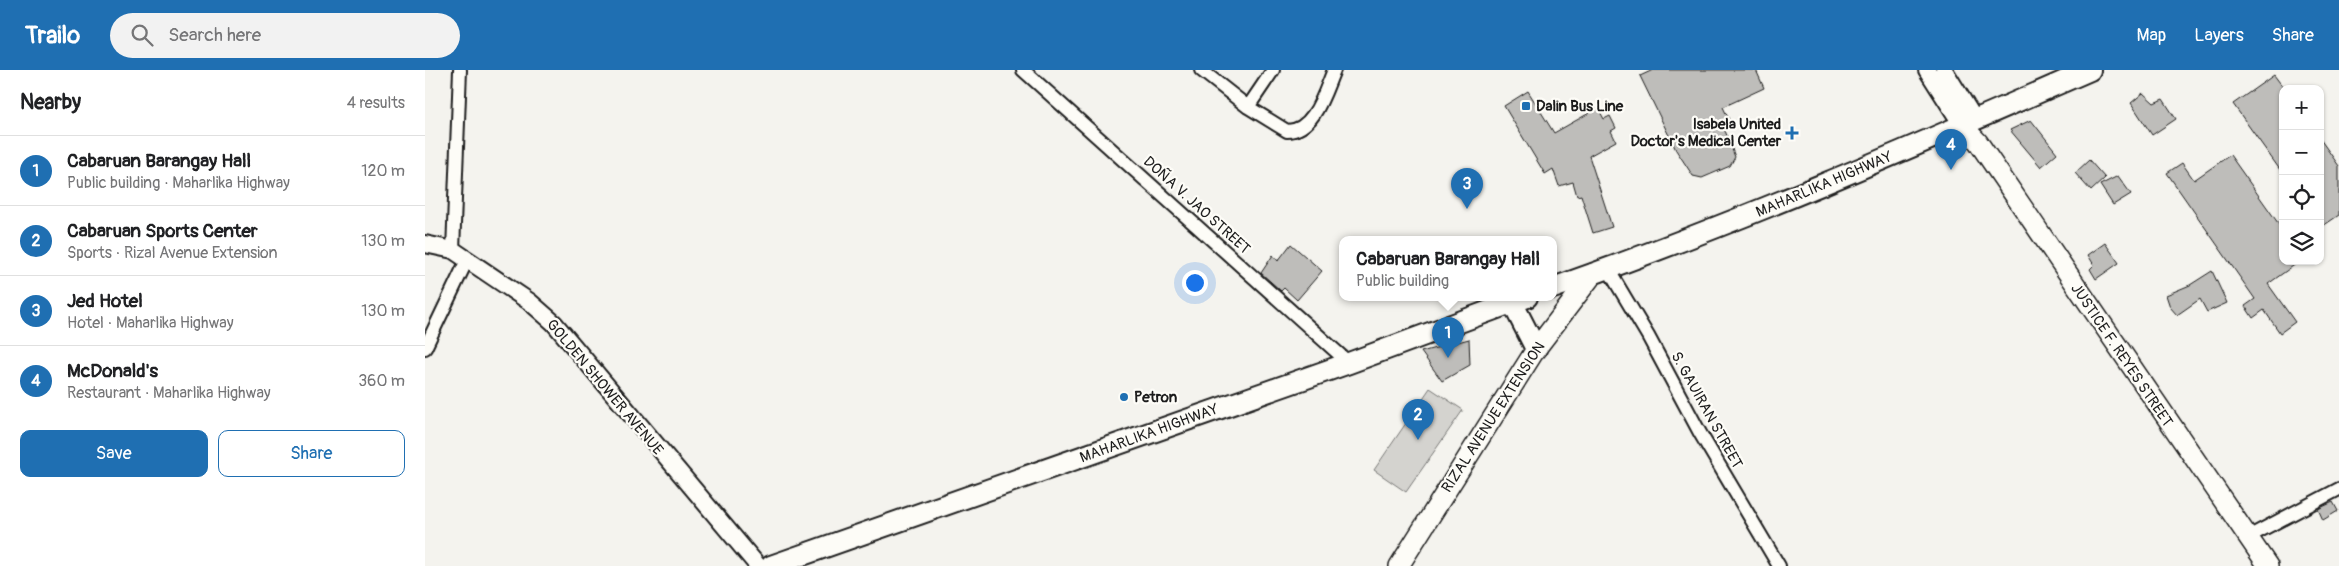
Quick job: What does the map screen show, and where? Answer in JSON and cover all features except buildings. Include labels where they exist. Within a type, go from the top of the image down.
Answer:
[{"type":"main road","name":"MAHARLIKA HIGHWAY","points":[[1557,287],[1815,189],[2091,70]]},
{"type":"main road","name":"JUSTICE F. REYES STREET","points":[[1968,122],[1978,142],[2268,566]]},
{"type":"main road","name":"RIZAL AVENUE EXTENSION","points":[[1399,566],[1536,349],[1601,271]]},
{"type":"main road","name":"MAHARLIKA HIGHWAY","points":[[771,566],[1349,363],[1514,301]]},
{"type":"main road","points":[[1520,301],[1536,349]]},
{"type":"street","points":[[453,250],[460,70]]},
{"type":"street","name":"DOÑA V. JAO STREET","points":[[1023,70],[1349,363]]},
{"type":"street","points":[[1201,70],[1248,106],[1287,131],[1293,131],[1308,120],[1317,110],[1335,70]]},
{"type":"street","points":[[1248,106],[1273,70]]},
{"type":"street","points":[[1927,70],[1968,122]]},
{"type":"street","points":[[1945,70],[1968,122]]},
{"type":"street","name":"GOLDEN SHOWER AVENUE","points":[[425,244],[453,250],[529,302],[554,324],[758,566]]},
{"type":"street","points":[[425,348],[467,260]]},
{"type":"street","name":"S. GAUIRAN STREET","points":[[1601,271],[1648,336],[1699,433],[1779,566]]},
{"type":"street","points":[[2248,537],[2339,489]]},
{"type":"shaded area","points":[[1430,388],[1463,410],[1406,492],[1374,470]]},
{"type":"place","name":"Dalin Bus Line","points":[[1526,106]]},
{"type":"place","name":"Isabela United Doctor's Medical Center","points":[[1792,133]]},
{"type":"place","name":"McDonald's","points":[[1951,170]]},
{"type":"place","name":"Jed Hotel","points":[[1467,209]]},
{"type":"place","name":"Cabaruan Barangay Hall","points":[[1448,358]]},
{"type":"place","name":"Petron","points":[[1124,397]]},
{"type":"place","name":"Cabaruan Sports Center","points":[[1418,440]]}]
